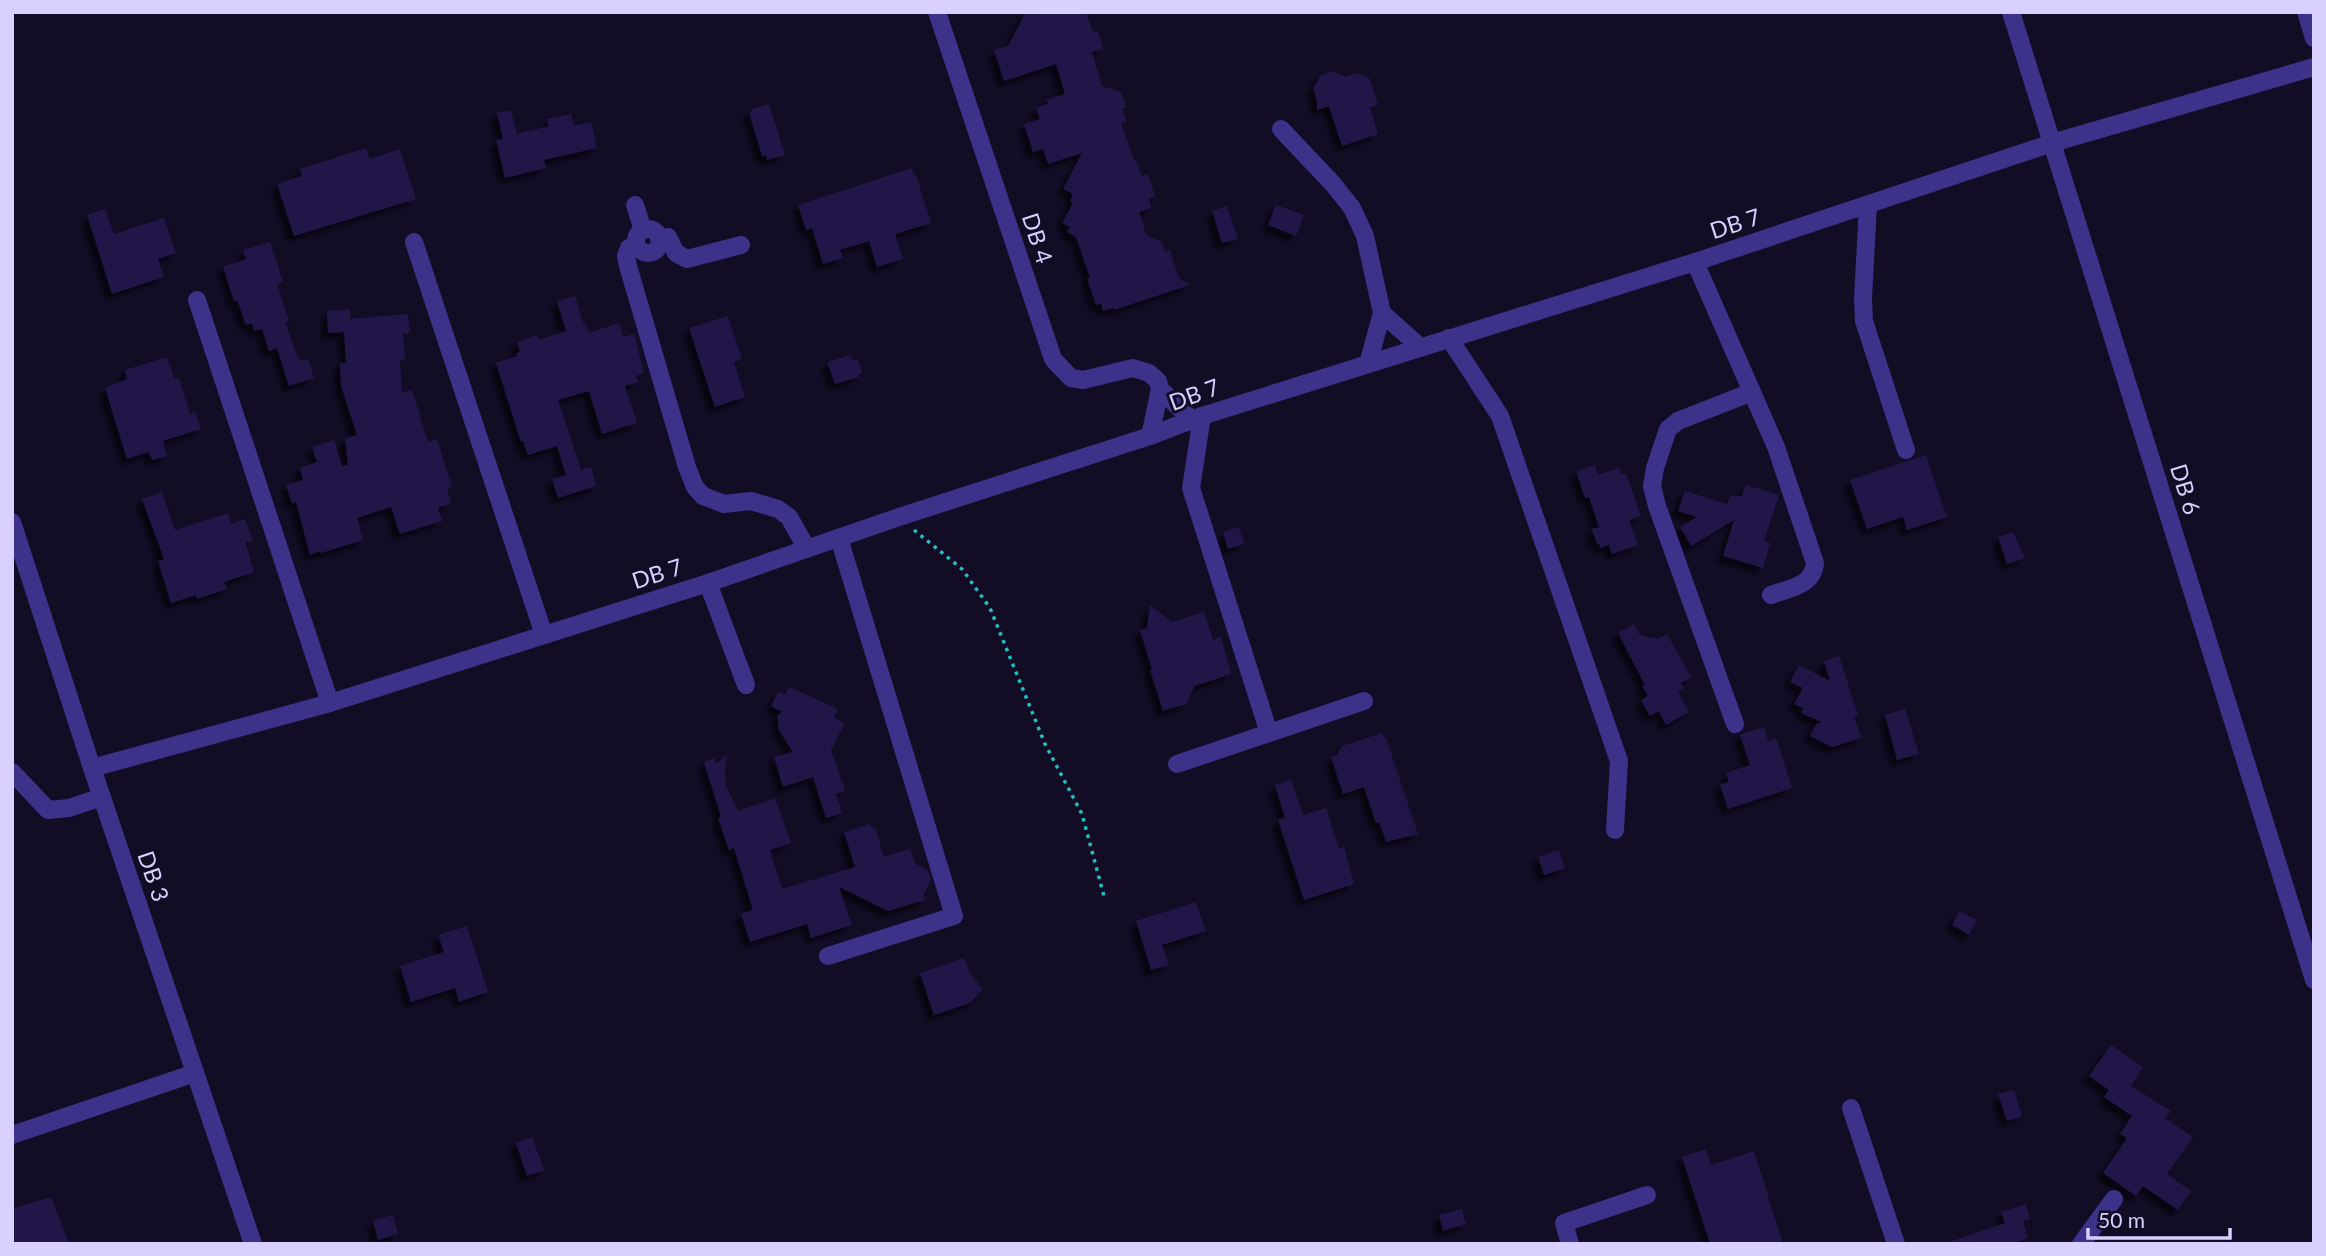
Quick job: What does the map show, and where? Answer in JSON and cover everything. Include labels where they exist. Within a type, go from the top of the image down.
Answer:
[{"type":"street","name":"DB 4","points":[[937,12],[1053,359],[1071,378],[1083,380],[1133,368],[1149,373],[1158,381],[1160,389],[1197,418]]},
{"type":"street","name":"DB 6","points":[[2011,12],[2314,981]]},
{"type":"street","points":[[2306,12],[2314,38]]},
{"type":"street","name":"DB 7","points":[[92,768],[330,703],[708,583],[1197,418],[1695,262],[2052,143],[2314,67]]},
{"type":"street","points":[[1281,129],[1352,208],[1365,236],[1382,313],[1367,364]]},
{"type":"street","points":[[635,205],[646,238]]},
{"type":"street","points":[[1868,205],[1864,321],[1906,450]]},
{"type":"street","points":[[741,245],[687,259],[676,253],[668,237],[646,238],[629,248],[626,256],[695,487],[704,496],[724,504],[751,500],[778,509],[789,517],[807,549]]},
{"type":"street","points":[[414,242],[544,635]]},
{"type":"street","points":[[1695,262],[1776,447],[1815,563],[1813,574],[1804,583],[1771,595]]},
{"type":"street","points":[[197,300],[330,703]]},
{"type":"street","points":[[1382,313],[1420,347]]},
{"type":"street","points":[[1449,338],[1500,416],[1619,761],[1615,830]]},
{"type":"street","points":[[1150,436],[1160,389]]},
{"type":"street","points":[[1735,724],[1652,486],[1668,429],[1678,421],[1752,392]]},
{"type":"street","points":[[1197,418],[1191,488],[1269,733]]},
{"type":"street","name":"DB 3","points":[[12,522],[253,1244]]},
{"type":"street","points":[[828,956],[954,916],[839,538]]},
{"type":"street","points":[[708,583],[746,685]]},
{"type":"street","points":[[1177,764],[1364,701]]},
{"type":"street","points":[[12,772],[48,810],[69,808],[102,797]]},
{"type":"street","points":[[12,1135],[195,1073]]},
{"type":"street","points":[[1851,1108],[1896,1244]]},
{"type":"street","points":[[1570,1244],[1564,1223],[1647,1195]]},
{"type":"street","points":[[2081,1244],[2114,1199]]},
{"type":"path","points":[[899,517],[962,569],[990,608],[1045,744],[1082,814],[1105,900]]},
{"type":"building","points":[[1026,12],[1032,15],[1042,12],[1086,12],[1093,32],[1098,31],[1103,49],[1092,52],[1102,86],[1121,92],[1126,107],[1122,108],[1127,121],[1121,123],[1134,160],[1142,176],[1148,174],[1155,196],[1149,199],[1151,208],[1139,212],[1146,234],[1162,242],[1165,252],[1170,250],[1179,278],[1190,285],[1114,310],[1103,311],[1101,303],[1096,305],[1076,237],[1067,232],[1070,227],[1062,223],[1073,203],[1070,201],[1073,194],[1063,189],[1082,153],[1048,164],[1043,149],[1033,152],[1024,124],[1040,119],[1036,108],[1048,104],[1046,100],[1065,94],[1056,64],[1004,81],[994,50],[1008,46]]},
{"type":"building","points":[[1333,71],[1346,77],[1358,73],[1370,79],[1378,105],[1370,107],[1378,134],[1342,146],[1329,106],[1317,110],[1313,88],[1321,75]]},
{"type":"building","points":[[769,104],[785,155],[767,160],[766,155],[762,156],[749,113]]},
{"type":"building","points":[[511,110],[517,134],[549,126],[547,119],[571,114],[574,126],[591,122],[597,148],[544,160],[546,168],[505,178],[496,140],[503,139],[497,113]]},
{"type":"building","points":[[366,148],[370,159],[400,149],[416,199],[294,236],[277,184],[302,176],[300,169]]},
{"type":"building","points":[[912,168],[931,223],[895,234],[903,259],[877,267],[869,241],[840,250],[843,258],[823,264],[812,228],[806,230],[798,205]]},
{"type":"building","points":[[1276,205],[1304,215],[1296,236],[1268,225]]},
{"type":"building","points":[[1227,206],[1238,239],[1222,243],[1212,211]]},
{"type":"building","points":[[105,209],[114,234],[164,218],[176,253],[158,259],[164,277],[112,294],[87,215]]},
{"type":"building","points":[[270,242],[283,282],[277,284],[289,321],[285,322],[299,361],[308,359],[314,378],[289,386],[277,348],[269,351],[262,329],[254,331],[252,323],[246,325],[237,300],[234,301],[223,267],[246,259],[243,250]]},
{"type":"building","points":[[575,296],[589,333],[619,323],[623,337],[634,334],[644,373],[636,376],[638,382],[625,386],[637,423],[602,434],[589,391],[558,400],[581,470],[591,467],[596,486],[558,498],[552,479],[566,475],[557,446],[528,455],[523,441],[521,442],[496,363],[517,356],[516,353],[520,352],[517,342],[537,335],[539,340],[566,331],[557,301]]},
{"type":"building","points":[[350,309],[350,319],[408,314],[410,333],[403,334],[405,360],[400,360],[402,393],[412,390],[428,442],[437,439],[452,487],[447,488],[451,503],[438,508],[442,521],[400,534],[391,507],[357,518],[363,540],[310,555],[296,502],[292,504],[286,485],[303,480],[300,468],[317,462],[312,447],[334,440],[342,466],[348,465],[345,438],[357,435],[341,386],[340,363],[346,363],[344,332],[328,333],[327,311]]},
{"type":"building","points":[[728,316],[742,359],[734,362],[745,397],[715,407],[689,328]]},
{"type":"building","points":[[851,355],[852,361],[858,359],[862,373],[859,377],[835,384],[827,362]]},
{"type":"building","points":[[167,357],[174,379],[179,378],[190,414],[195,412],[201,429],[163,441],[167,456],[152,460],[149,452],[127,459],[105,388],[127,379],[125,370]]},
{"type":"building","points":[[1926,455],[1947,517],[1907,530],[1903,517],[1867,529],[1850,480]]},
{"type":"building","points":[[1595,465],[1598,475],[1619,468],[1621,475],[1626,474],[1641,516],[1629,520],[1638,545],[1612,554],[1609,545],[1600,548],[1597,544],[1592,529],[1599,527],[1589,497],[1585,498],[1576,471]]},
{"type":"building","points":[[1746,485],[1779,495],[1764,541],[1770,543],[1763,568],[1723,556],[1734,520],[1691,546],[1680,527],[1697,517],[1678,511],[1685,491],[1727,504],[1730,496],[1742,496]]},
{"type":"building","points":[[162,492],[175,530],[228,513],[231,524],[245,519],[253,542],[245,541],[254,572],[224,582],[227,589],[197,599],[196,595],[171,603],[158,561],[164,559],[142,499]]},
{"type":"building","points":[[1239,527],[1244,544],[1228,549],[1223,532]]},
{"type":"building","points":[[2013,532],[2025,558],[2007,564],[1998,537]]},
{"type":"building","points":[[1150,605],[1172,622],[1204,612],[1213,640],[1221,637],[1231,674],[1195,686],[1186,704],[1163,711],[1140,630],[1147,628]]},
{"type":"building","points":[[1634,624],[1640,635],[1657,639],[1667,634],[1691,677],[1681,683],[1684,688],[1678,692],[1689,712],[1666,725],[1659,711],[1650,716],[1641,700],[1648,696],[1642,686],[1645,685],[1618,633]]},
{"type":"building","points":[[1839,656],[1858,715],[1854,716],[1861,738],[1832,747],[1810,736],[1816,724],[1822,722],[1801,713],[1803,708],[1794,704],[1803,688],[1790,682],[1799,665],[1830,681],[1824,661]]},
{"type":"building","points":[[789,687],[838,709],[834,718],[845,723],[831,750],[845,791],[836,794],[842,813],[826,818],[813,777],[783,787],[774,757],[793,752],[779,730],[777,716],[782,712],[771,706],[779,691],[785,694]]},
{"type":"building","points":[[1905,709],[1919,754],[1897,760],[1885,715]]},
{"type":"building","points":[[1764,727],[1768,741],[1776,738],[1792,788],[1728,809],[1720,785],[1729,782],[1726,773],[1750,765],[1740,735]]},
{"type":"building","points":[[1382,733],[1418,834],[1386,842],[1379,822],[1376,823],[1364,787],[1343,794],[1331,757],[1337,755],[1342,746]]},
{"type":"building","points":[[727,755],[726,786],[738,811],[775,798],[791,843],[770,850],[782,889],[855,867],[844,832],[870,824],[871,828],[875,827],[884,857],[910,849],[915,863],[928,871],[931,880],[924,894],[925,900],[888,911],[839,887],[852,925],[811,938],[807,924],[750,942],[741,914],[753,910],[734,848],[729,850],[718,818],[721,817],[704,762],[714,758],[716,764]]},
{"type":"building","points":[[1291,780],[1303,815],[1326,808],[1339,849],[1344,847],[1354,884],[1304,900],[1278,820],[1285,818],[1275,785]]},
{"type":"building","points":[[1559,850],[1565,868],[1544,875],[1538,857]]},
{"type":"building","points":[[1196,902],[1206,931],[1162,945],[1169,965],[1151,970],[1136,921]]},
{"type":"building","points":[[1959,911],[1977,920],[1969,935],[1952,925]]},
{"type":"building","points":[[467,926],[488,992],[459,1002],[455,988],[411,1002],[400,966],[444,952],[438,935]]},
{"type":"building","points":[[964,958],[970,974],[983,989],[970,1003],[934,1015],[920,973]]},
{"type":"building","points":[[2111,1045],[2143,1067],[2131,1086],[2171,1111],[2165,1118],[2193,1137],[2167,1174],[2191,1191],[2178,1210],[2143,1186],[2136,1196],[2103,1173],[2127,1138],[2120,1134],[2132,1116],[2104,1097],[2109,1090],[2089,1076]]},
{"type":"building","points":[[2014,1090],[2022,1116],[2007,1121],[1998,1094]]},
{"type":"building","points":[[532,1137],[544,1170],[527,1176],[516,1143]]},
{"type":"building","points":[[1706,1149],[1711,1165],[1754,1151],[1783,1244],[1710,1244],[1682,1157]]},
{"type":"building","points":[[51,1197],[69,1244],[12,1244],[12,1209]]},
{"type":"building","points":[[2026,1204],[2030,1219],[2023,1221],[2028,1238],[2011,1244],[1952,1244],[1952,1241],[2005,1223],[2001,1212]]},
{"type":"building","points":[[1462,1209],[1466,1224],[1443,1231],[1439,1215]]},
{"type":"building","points":[[393,1215],[398,1234],[378,1240],[373,1220]]}]
